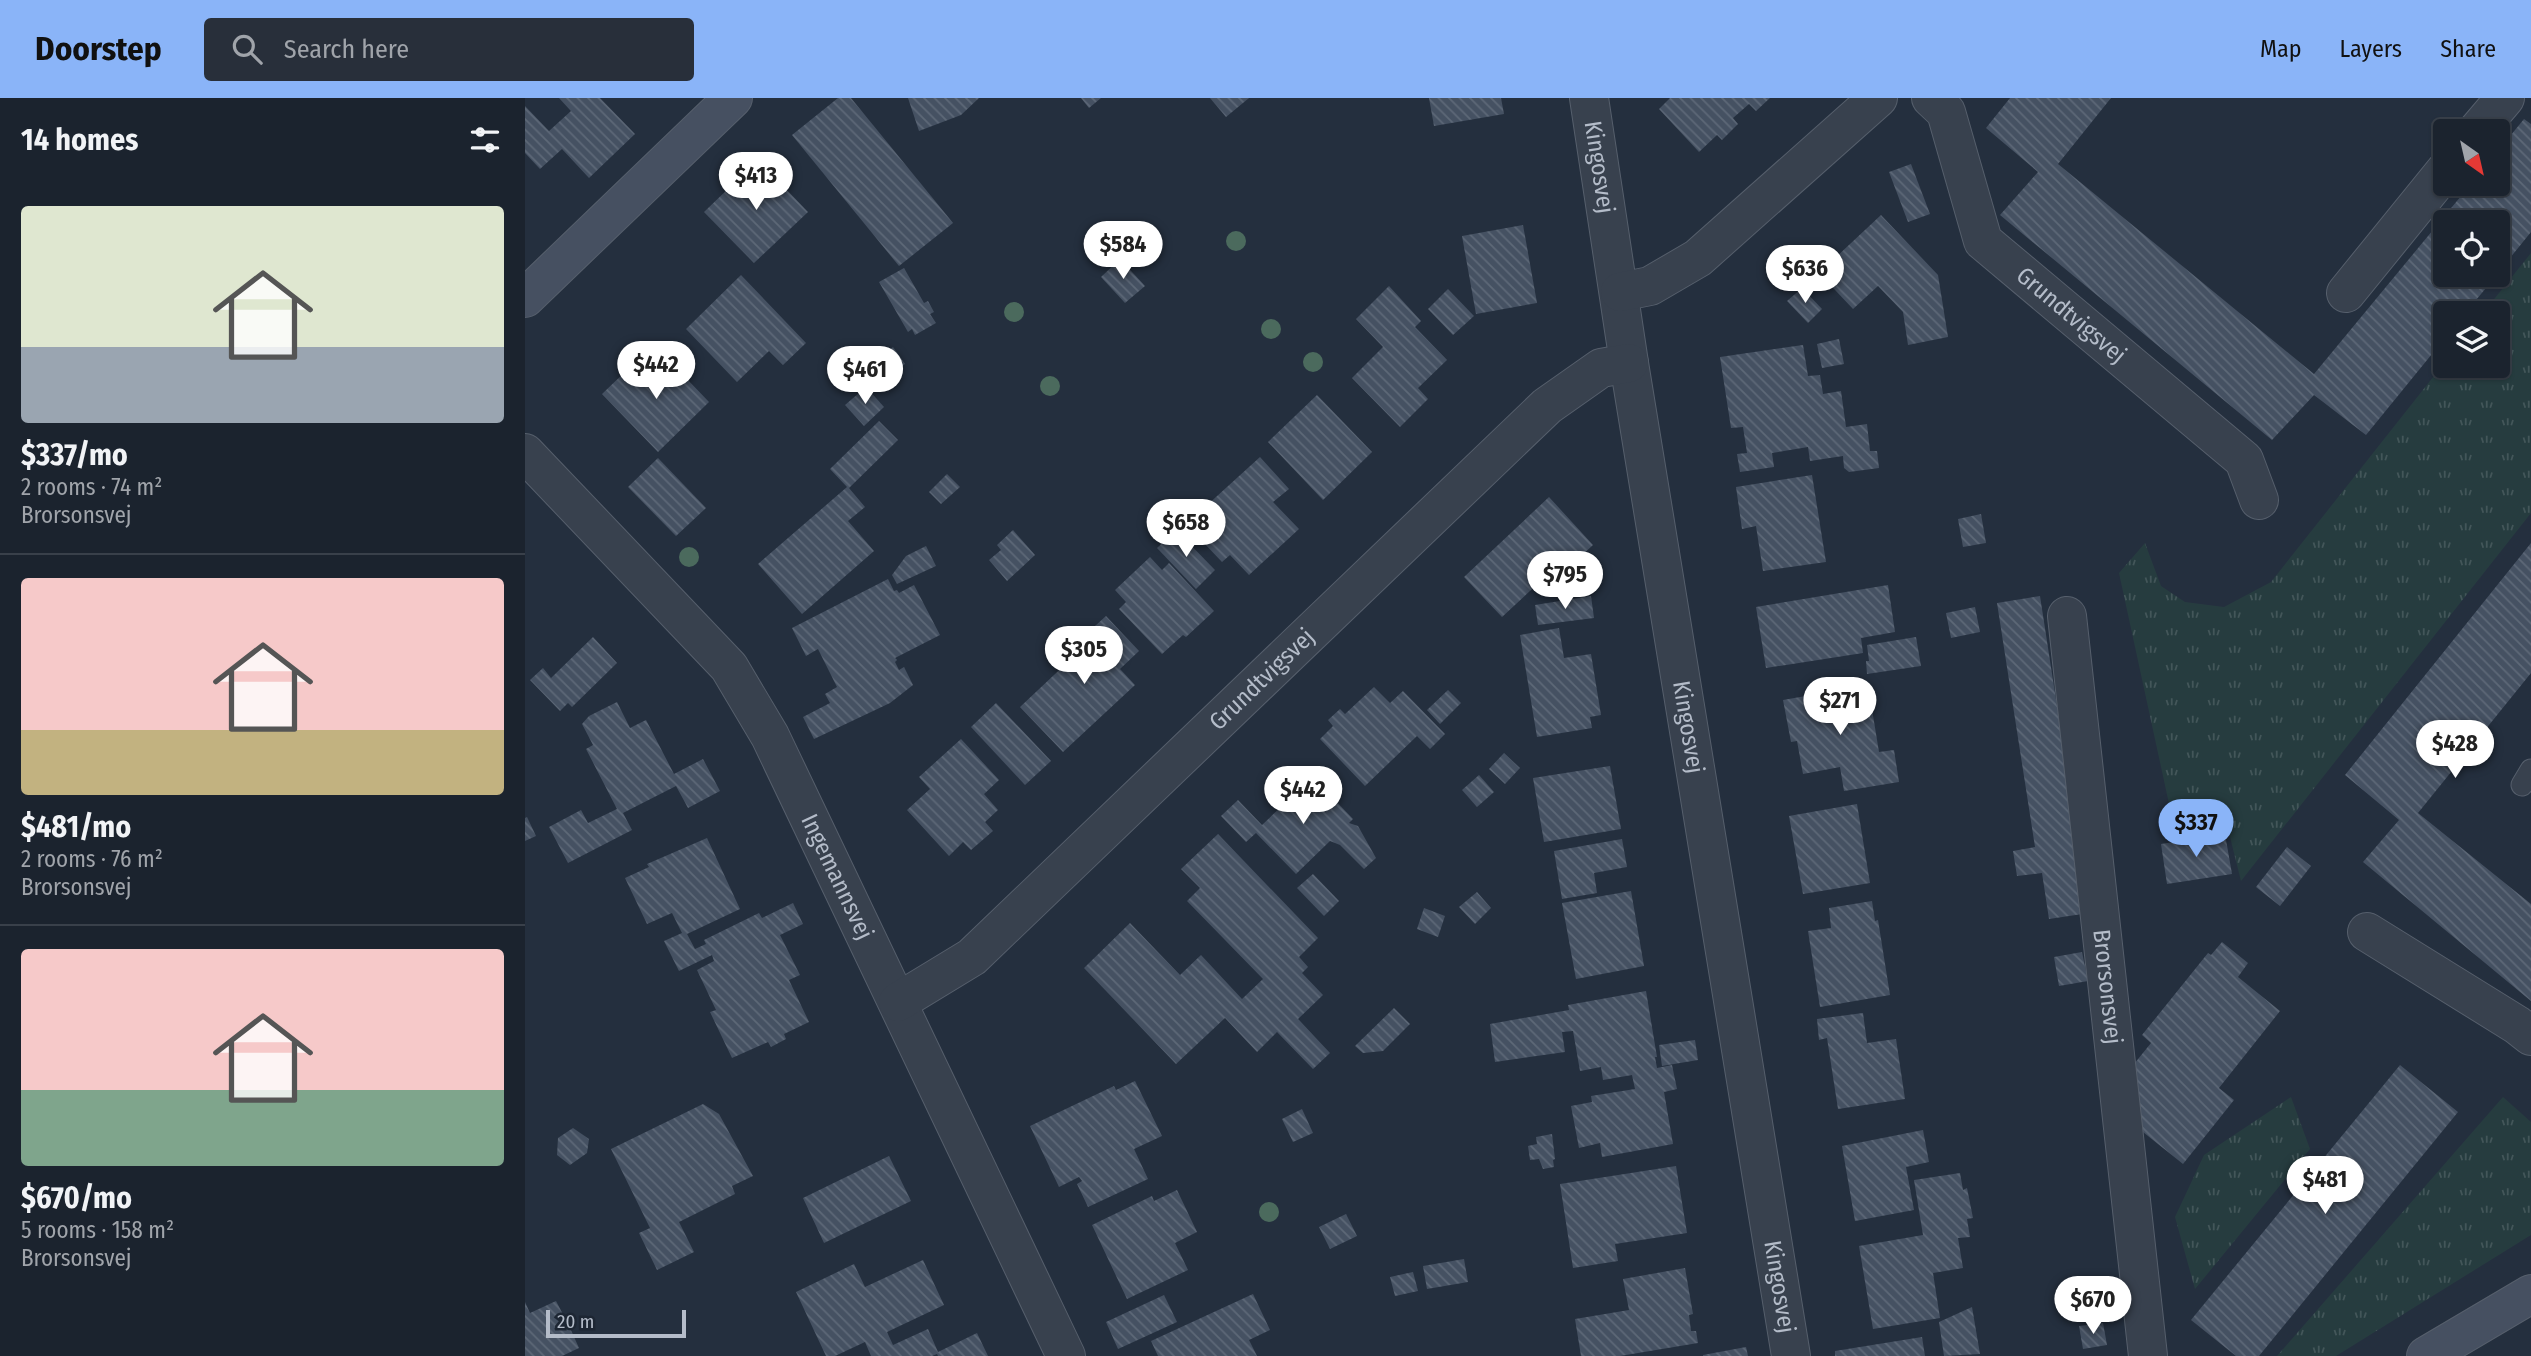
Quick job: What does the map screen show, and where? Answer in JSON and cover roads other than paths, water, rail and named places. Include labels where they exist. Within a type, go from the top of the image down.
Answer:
[{"type":"street","points":[[525,298],[733,98]]},
{"type":"street","name":"Kingosvej","points":[[1589,98],[1629,363],[1791,1356]]},
{"type":"street","points":[[1620,292],[1650,286],[1698,258],[1878,98]]},
{"type":"street","name":"Grundtvigsvej","points":[[1931,98],[1946,112],[1983,241],[2244,460],[2259,500]]},
{"type":"street","points":[[2487,119],[2505,98]]},
{"type":"street","points":[[2346,293],[2433,186]]},
{"type":"street","name":"Grundtvigsvej","points":[[898,1002],[972,957],[1547,406],[1601,368],[1629,363]]},
{"type":"street","name":"Ingemannsvej","points":[[525,453],[729,667],[769,736],[1066,1356]]},
{"type":"street","name":"Brorsonsvej","points":[[2067,616],[2148,1356]]},
{"type":"street","points":[[2367,932],[2531,1036]]},
{"type":"street","points":[[2426,1356],[2531,1294]]}]
